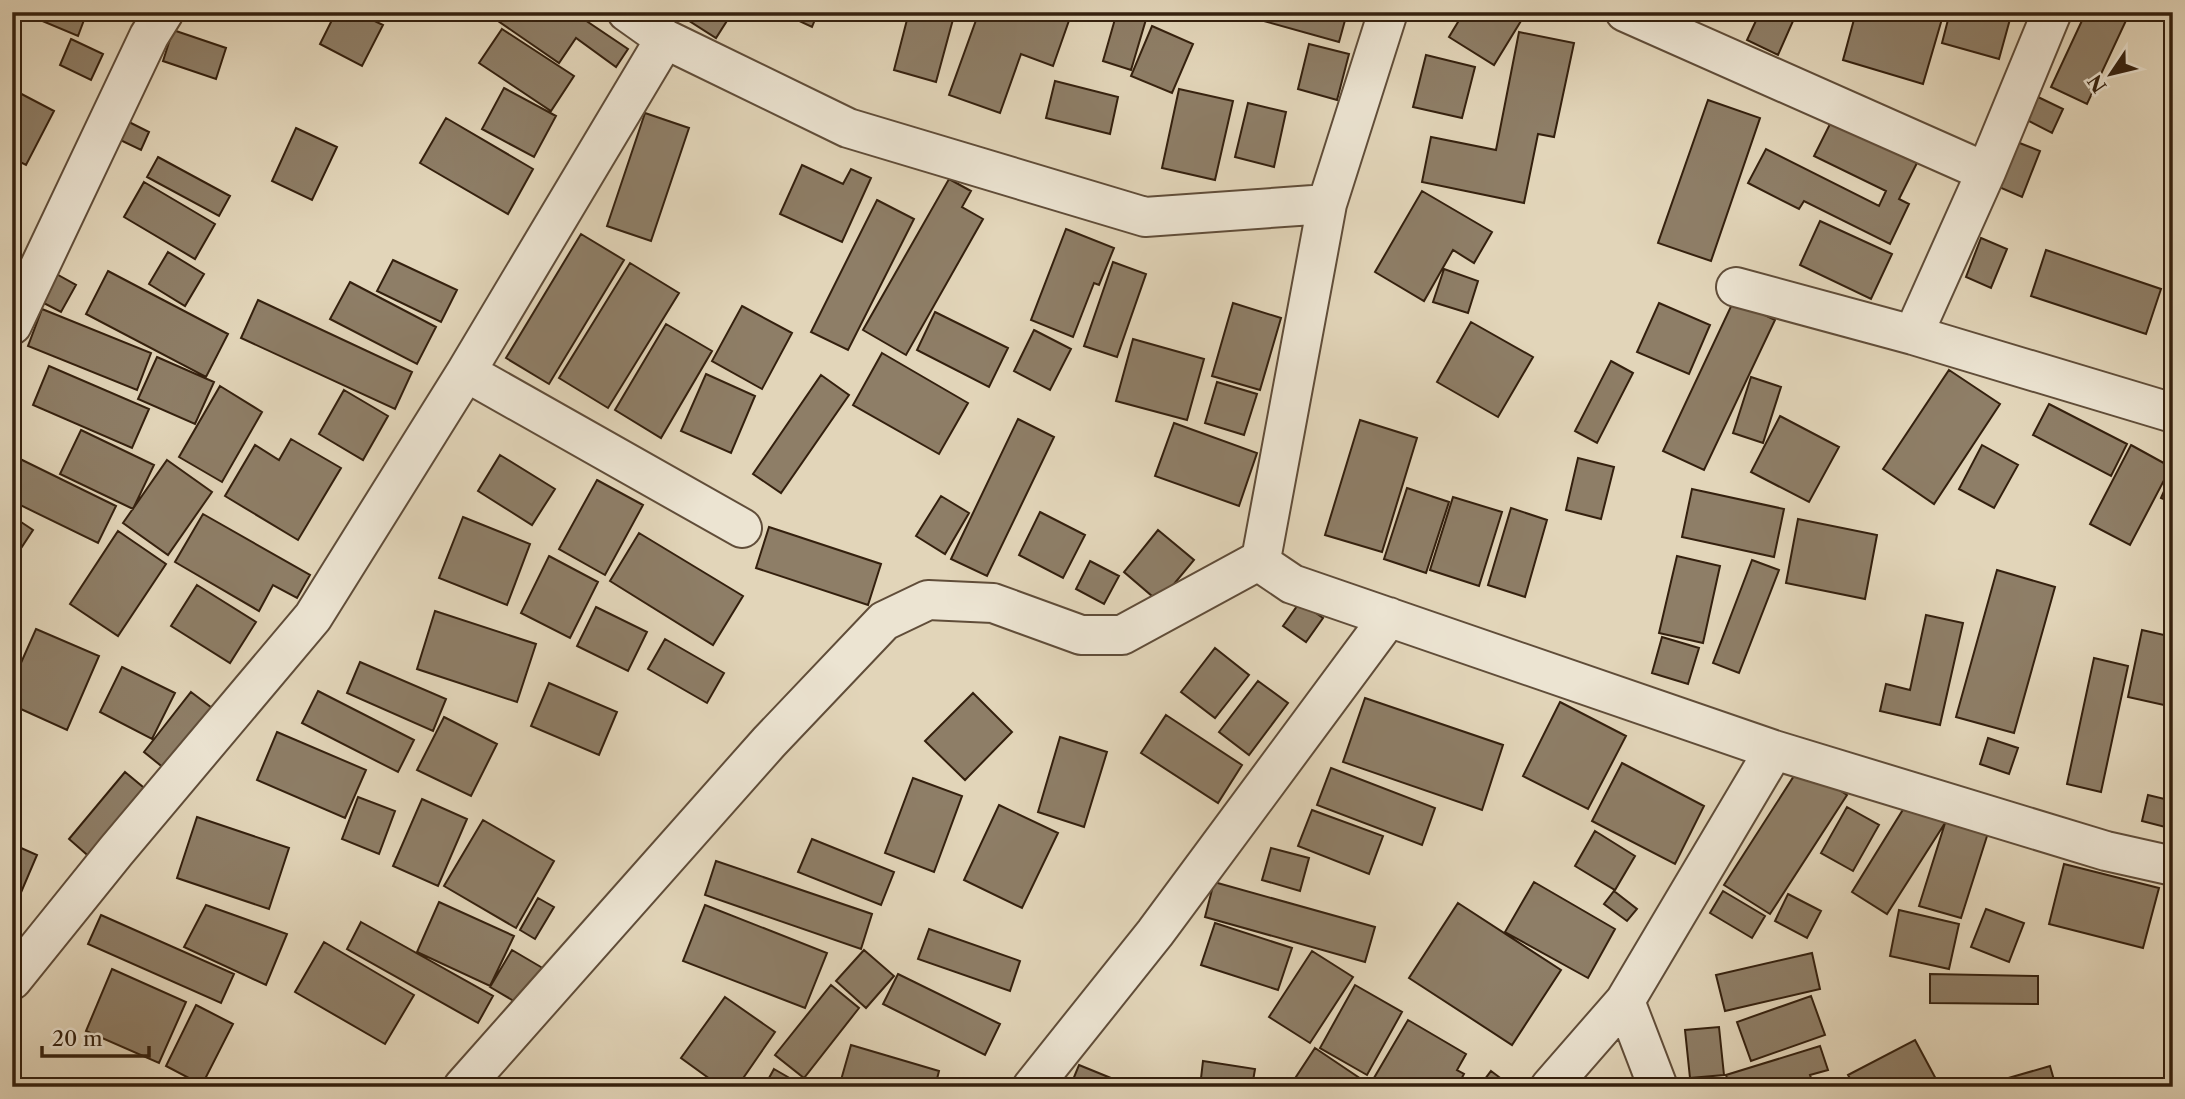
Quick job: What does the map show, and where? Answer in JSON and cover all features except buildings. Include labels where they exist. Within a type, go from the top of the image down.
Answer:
[{"type":"street","points":[[12,325],[149,36],[164,12]]},
{"type":"street","points":[[627,12],[665,39],[848,128],[1145,217],[1327,204]]},
{"type":"street","points":[[463,1087],[769,743],[884,621],[928,600],[993,603],[1081,635],[1122,635],[1258,561],[1262,554],[1327,204],[1388,12]]},
{"type":"street","points":[[1625,12],[1986,172]]},
{"type":"street","points":[[1913,335],[1986,172],[2052,12]]},
{"type":"street","points":[[12,980],[116,851],[313,617],[466,372],[665,39]]},
{"type":"street","points":[[1735,287],[1913,335],[2173,413]]},
{"type":"street","points":[[466,372],[742,528]]},
{"type":"street","points":[[1258,561],[1293,584],[1774,750],[2106,851],[2173,866]]},
{"type":"street","points":[[1032,1087],[1155,933],[1389,617]]},
{"type":"street","points":[[1550,1087],[1625,1001],[1774,750]]},
{"type":"street","points":[[1625,1001],[1658,1087]]}]
